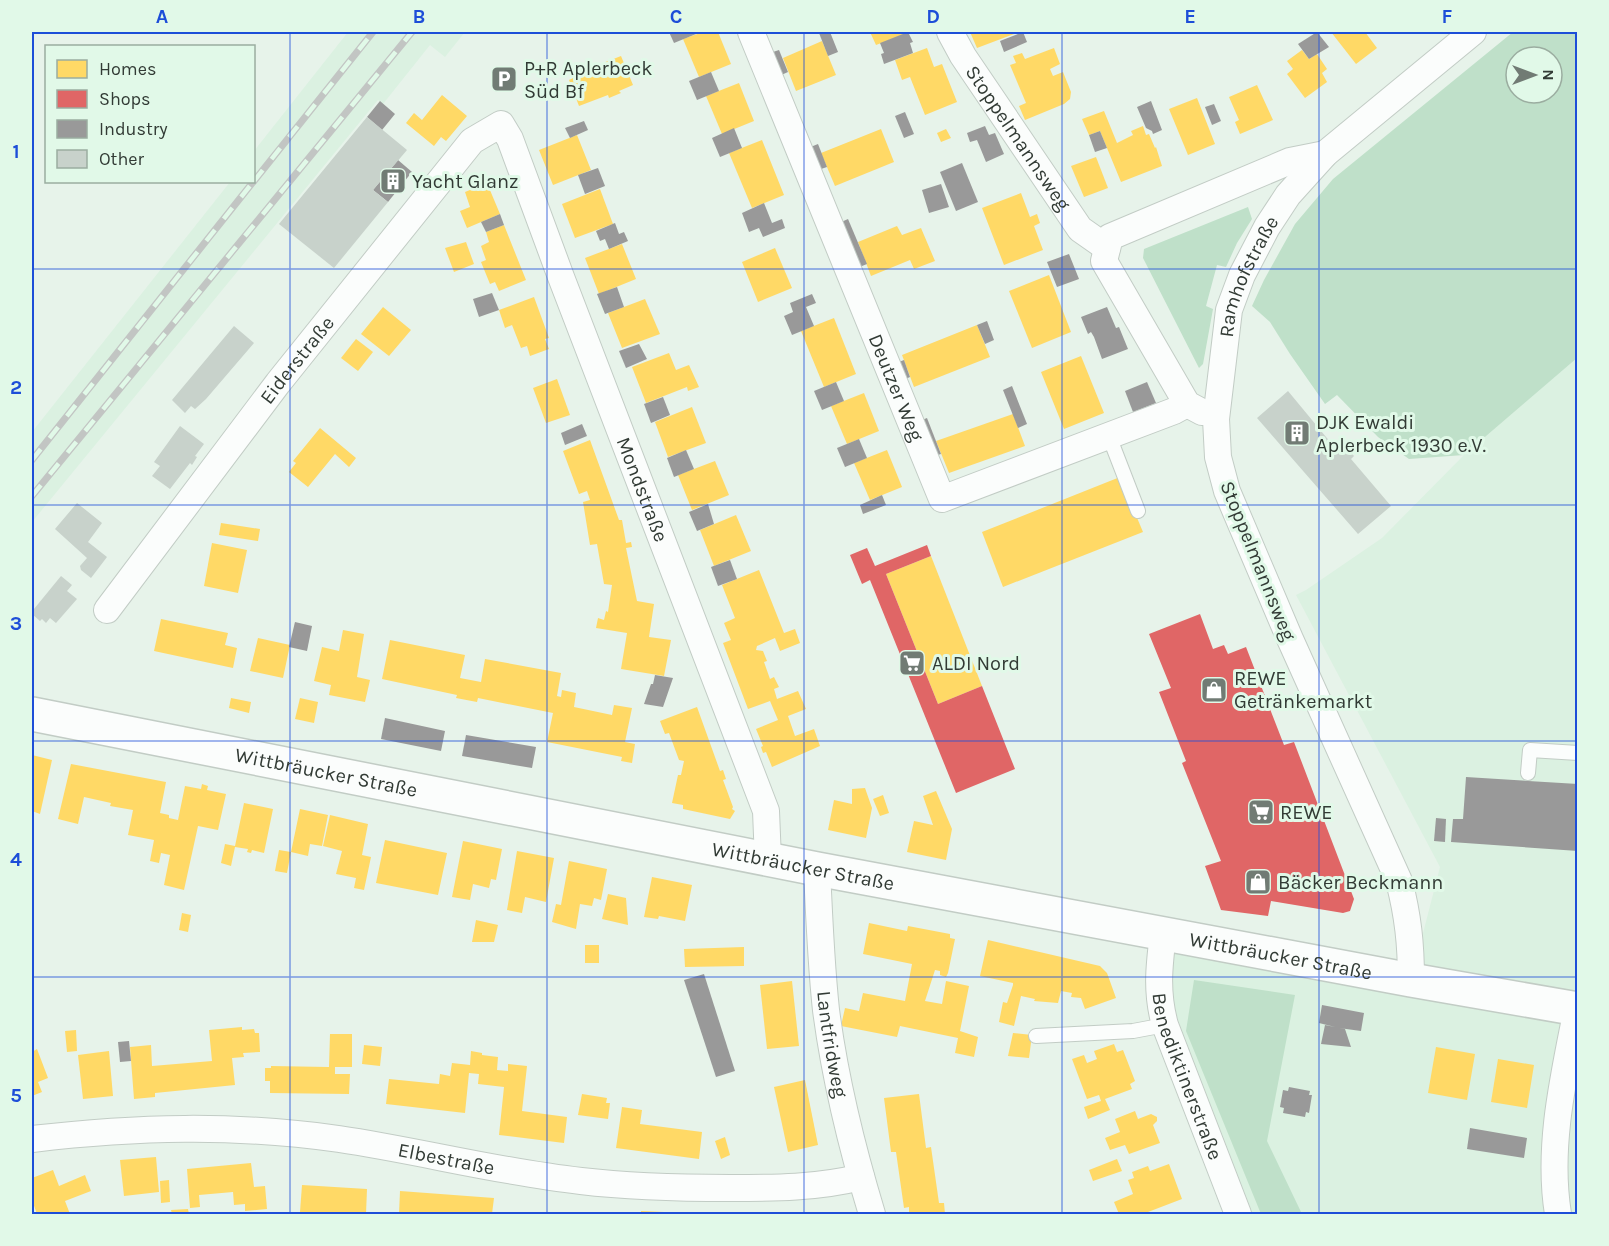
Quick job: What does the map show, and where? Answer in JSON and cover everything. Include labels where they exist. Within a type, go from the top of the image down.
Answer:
[{"type":"main road","name":"Wittbräucker Straße","points":[[32,714],[768,860],[1577,1009]]},
{"type":"street","name":"Deutzer Weg","points":[[751,32],[942,499],[1174,411],[1186,404]]},
{"type":"street","name":"Stoppelmannsweg","points":[[950,32],[963,56],[1080,229],[1107,248]]},
{"type":"street","name":"Ramhofstraße","points":[[1216,419],[1229,310],[1242,275],[1266,227],[1288,195],[1325,154],[1473,32]]},
{"type":"street","name":"Eiderstraße","points":[[107,610],[278,383],[472,141],[501,124]]},
{"type":"street","name":"Mondstraße","points":[[501,124],[510,139],[766,811],[768,860]]},
{"type":"street","name":"Ramhofstraße","points":[[1107,248],[1110,237],[1290,161],[1325,154]]},
{"type":"street","points":[[1107,248],[1104,261],[1186,404],[1216,419]]},
{"type":"street","name":"Stoppelmannsweg","points":[[1216,419],[1218,458],[1227,491],[1290,639],[1399,881],[1408,915],[1411,980]]},
{"type":"street","name":"Lantfridweg","points":[[817,869],[826,1010],[841,1095],[872,1215]]},
{"type":"street","name":"Benediktinerstraße","points":[[1163,934],[1158,982],[1159,1004],[1211,1149],[1238,1215]]},
{"type":"street","points":[[1558,1215],[1555,1174],[1559,1106],[1577,1009]]},
{"type":"street","name":"Elbestraße","points":[[32,1139],[162,1128],[231,1128],[338,1139],[579,1181],[664,1188],[808,1186],[837,1183],[861,1177]]},
{"type":"lane","points":[[1108,436],[1138,512]]},
{"type":"lane","points":[[1528,773],[1530,750],[1578,753]]},
{"type":"lane","points":[[1036,1036],[1133,1031],[1165,1025]]},
{"type":"shaded area","points":[[348,32],[465,32],[445,57],[430,45],[383,104],[378,100],[32,522],[32,432],[229,183],[255,183],[255,150]]},
{"type":"shaded area","points":[[1513,32],[1577,32],[1577,358],[1464,455],[1409,459],[1378,437],[1337,395],[1325,404],[1270,322],[1252,306],[1295,224],[1333,179]]},
{"type":"shaded area","points":[[1248,207],[1252,219],[1226,267],[1217,265],[1206,306],[1213,309],[1203,364],[1199,368],[1143,258],[1144,249]]},
{"type":"shaded area","points":[[1577,358],[1577,1214],[1238,1214],[1165,1025],[1163,934],[1411,980],[1440,867],[1296,595],[1382,538],[1464,455]]},
{"type":"shaded area","points":[[1194,980],[1295,995],[1267,1141],[1302,1214],[1261,1214],[1186,1031]]},
{"type":"building: Homes","points":[[703,32],[718,32],[731,64],[699,77],[683,39]]},
{"type":"building: Homes","points":[[870,32],[910,32],[876,45]]},
{"type":"building: Homes","points":[[970,32],[1019,32],[977,48]]},
{"type":"building: Homes","points":[[1331,32],[1365,32],[1377,48],[1356,64]]},
{"type":"building: Homes","points":[[822,41],[836,75],[796,91],[783,58]]},
{"type":"building: Homes","points":[[927,48],[934,67],[942,64],[957,102],[925,115],[910,77],[902,80],[895,60]]},
{"type":"building: Homes","points":[[1054,48],[1060,64],[1050,69],[1053,76],[1063,72],[1071,92],[1070,99],[1064,104],[1025,120],[1019,106],[1026,103],[1010,65],[1016,63],[1013,56],[1022,53],[1025,59]]},
{"type":"building: Homes","points":[[1302,50],[1309,59],[1317,54],[1327,69],[1322,73],[1327,82],[1305,98],[1287,74],[1293,69],[1287,61]]},
{"type":"building: Homes","points":[[621,56],[633,85],[609,98],[608,95],[579,106],[569,80],[586,72],[585,70]]},
{"type":"building: Homes","points":[[739,83],[754,121],[722,134],[706,96]]},
{"type":"building: Homes","points":[[1257,85],[1273,120],[1240,134],[1235,122],[1239,120],[1229,97]]},
{"type":"building: Homes","points":[[442,95],[467,116],[446,141],[441,137],[434,146],[406,123],[414,113],[422,120]]},
{"type":"building: Homes","points":[[1197,98],[1215,144],[1188,155],[1169,109]]},
{"type":"building: Homes","points":[[1104,111],[1117,143],[1133,135],[1131,131],[1143,126],[1146,135],[1149,134],[1156,147],[1162,166],[1121,182],[1100,131],[1089,135],[1082,119]]},
{"type":"building: Homes","points":[[881,129],[894,162],[835,186],[821,153]]},
{"type":"building: Homes","points":[[946,129],[951,138],[941,142],[937,133]]},
{"type":"building: Homes","points":[[577,135],[591,170],[553,185],[539,150]]},
{"type":"building: Homes","points":[[762,140],[784,195],[752,208],[729,153]]},
{"type":"building: Homes","points":[[1096,157],[1108,188],[1084,197],[1071,166]]},
{"type":"building: Homes","points":[[487,183],[500,214],[467,228],[460,211],[470,207],[465,192]]},
{"type":"building: Homes","points":[[600,189],[613,224],[575,238],[562,204]]},
{"type":"building: Homes","points":[[1021,193],[1030,217],[1037,214],[1040,223],[1034,226],[1043,250],[1004,265],[982,208]]},
{"type":"building: Homes","points":[[504,225],[526,280],[499,291],[495,282],[490,284],[481,262],[486,260],[481,246],[489,242],[486,232]]},
{"type":"building: Homes","points":[[897,226],[902,235],[921,228],[935,261],[914,269],[910,260],[871,276],[858,242]]},
{"type":"building: Homes","points":[[466,242],[474,264],[454,272],[445,248]]},
{"type":"building: Homes","points":[[622,244],[636,279],[599,294],[585,258]]},
{"type":"building: Homes","points":[[775,248],[792,288],[758,302],[742,262]]},
{"type":"building: Homes","points":[[1049,275],[1071,332],[1032,348],[1009,291]]},
{"type":"building: Homes","points":[[534,297],[549,338],[545,339],[549,349],[530,356],[527,346],[521,348],[512,325],[505,328],[499,310]]},
{"type":"building: Homes","points":[[645,299],[660,334],[622,348],[608,313]]},
{"type":"building: Homes","points":[[383,307],[411,330],[389,356],[361,334]]},
{"type":"building: Homes","points":[[834,318],[856,374],[824,387],[801,331]]},
{"type":"building: Homes","points":[[977,325],[990,357],[914,387],[902,355]]},
{"type":"building: Homes","points":[[356,339],[373,352],[358,371],[341,358]]},
{"type":"building: Homes","points":[[669,353],[676,370],[689,365],[699,387],[688,391],[687,387],[646,403],[632,367]]},
{"type":"building: Homes","points":[[1081,356],[1104,413],[1064,429],[1041,372]]},
{"type":"building: Homes","points":[[557,379],[570,415],[546,423],[533,388]]},
{"type":"building: Homes","points":[[864,393],[879,431],[847,444],[831,406]]},
{"type":"building: Homes","points":[[692,407],[706,443],[668,457],[655,422]]},
{"type":"building: Homes","points":[[1013,414],[1025,446],[949,473],[936,441]]},
{"type":"building: Homes","points":[[320,428],[356,458],[349,467],[335,454],[308,487],[289,472],[296,463],[293,461]]},
{"type":"building: Homes","points":[[590,440],[619,520],[622,520],[626,543],[631,542],[632,547],[626,548],[637,601],[654,604],[649,637],[671,640],[664,676],[621,669],[627,633],[596,628],[598,618],[604,620],[606,611],[608,612],[612,585],[604,584],[597,544],[590,545],[583,502],[590,500],[587,491],[579,494],[563,451]]},
{"type":"building: Homes","points":[[887,450],[902,487],[870,500],[854,463]]},
{"type":"building: Homes","points":[[715,461],[729,495],[692,510],[678,475]]},
{"type":"building: Homes","points":[[1120,477],[1143,532],[1003,587],[982,532]]},
{"type":"building: Homes","points":[[736,515],[751,551],[714,566],[700,530]]},
{"type":"building: Homes","points":[[221,523],[260,529],[258,541],[219,535]]},
{"type":"building: Homes","points":[[212,543],[247,550],[238,593],[204,586]]},
{"type":"building: Homes","points":[[931,556],[982,686],[938,704],[886,574]]},
{"type":"building: Homes","points":[[759,570],[784,633],[795,629],[800,643],[780,651],[775,638],[757,646],[756,650],[763,651],[770,679],[774,677],[779,687],[774,689],[777,699],[798,691],[806,709],[788,716],[795,736],[814,729],[820,746],[772,767],[766,752],[763,753],[761,747],[763,746],[756,729],[778,720],[770,701],[748,709],[723,643],[731,640],[724,623],[735,618],[722,585]]},
{"type":"building: Homes","points":[[161,619],[228,633],[225,645],[237,648],[233,668],[154,651]]},
{"type":"building: Homes","points":[[343,630],[364,634],[357,677],[370,680],[365,702],[329,695],[331,685],[314,681],[322,647],[339,651]]},
{"type":"building: Homes","points":[[258,638],[290,645],[283,678],[250,671]]},
{"type":"building: Homes","points":[[390,640],[465,655],[460,678],[481,682],[485,659],[561,673],[557,696],[561,697],[562,690],[576,693],[574,707],[612,715],[614,705],[632,708],[625,742],[635,744],[632,763],[621,761],[622,757],[547,742],[553,713],[478,698],[477,702],[456,698],[457,695],[382,679]]},
{"type":"building: Homes","points":[[231,698],[251,702],[249,713],[229,708]]},
{"type":"building: Homes","points":[[300,698],[318,702],[314,723],[295,719]]},
{"type":"building: Homes","points":[[697,707],[720,771],[723,770],[726,779],[723,780],[732,809],[735,811],[730,819],[683,809],[683,805],[672,803],[678,775],[681,775],[684,761],[679,760],[669,733],[665,734],[660,721]]},
{"type":"building: Homes","points":[[32,755],[52,760],[40,814],[32,811]]},
{"type":"building: Homes","points":[[71,764],[166,782],[160,813],[178,820],[185,786],[201,789],[202,784],[208,786],[207,790],[226,794],[218,830],[198,826],[184,890],[164,885],[170,855],[161,853],[159,863],[150,861],[154,840],[128,835],[133,810],[110,806],[111,803],[84,797],[78,824],[58,819]]},
{"type":"building: Homes","points":[[865,788],[872,808],[866,838],[828,830],[834,800],[852,804],[852,789]]},
{"type":"building: Homes","points":[[936,791],[952,829],[946,860],[907,852],[914,821],[933,825],[923,796]]},
{"type":"building: Homes","points":[[883,795],[889,813],[880,816],[873,799]]},
{"type":"building: Homes","points":[[244,803],[273,809],[264,853],[252,850],[251,853],[247,852],[248,849],[235,847],[231,866],[221,863],[225,844],[235,846]]},
{"type":"building: Homes","points":[[300,809],[328,815],[322,846],[310,844],[308,856],[291,852]]},
{"type":"building: Homes","points":[[330,815],[368,824],[362,855],[371,857],[364,890],[354,888],[356,878],[336,874],[342,851],[323,846]]},
{"type":"building: Homes","points":[[385,840],[447,853],[438,895],[376,883]]},
{"type":"building: Homes","points":[[463,841],[502,849],[496,880],[491,879],[489,888],[473,884],[470,900],[452,897]]},
{"type":"building: Homes","points":[[279,850],[291,852],[287,873],[275,871]]},
{"type":"building: Homes","points":[[517,851],[554,858],[546,902],[525,897],[522,913],[507,910]]},
{"type":"building: Homes","points":[[569,861],[607,869],[601,900],[594,898],[592,906],[580,904],[576,929],[552,922],[556,904],[561,905]]},
{"type":"building: Homes","points":[[652,877],[692,885],[685,921],[659,916],[658,919],[644,917]]},
{"type":"building: Homes","points":[[608,894],[626,898],[628,925],[602,919]]},
{"type":"building: Homes","points":[[182,913],[191,915],[188,932],[179,930]]},
{"type":"building: Homes","points":[[476,920],[498,925],[494,942],[472,942]]},
{"type":"building: Homes","points":[[869,923],[907,931],[908,926],[950,934],[950,938],[955,939],[948,973],[946,977],[940,975],[940,971],[935,970],[925,1001],[942,1004],[946,981],[969,986],[960,1031],[978,1037],[974,1057],[955,1053],[958,1038],[900,1026],[897,1037],[841,1026],[845,1008],[859,1011],[863,993],[905,1001],[912,964],[863,954]]},
{"type":"building: Homes","points":[[988,940],[1100,966],[1107,973],[1116,998],[1085,1009],[1081,998],[1071,997],[1072,993],[1061,991],[1058,1003],[1034,1001],[1035,999],[1021,996],[1014,1026],[999,1022],[1003,1002],[1007,1003],[1013,983],[980,976]]},
{"type":"building: Homes","points":[[585,945],[599,945],[599,963],[585,963]]},
{"type":"building: Homes","points":[[744,947],[744,966],[685,967],[684,949]]},
{"type":"building: Homes","points":[[792,981],[799,1046],[767,1049],[760,985]]},
{"type":"building: Homes","points":[[242,1027],[242,1030],[254,1029],[255,1033],[259,1033],[260,1052],[243,1053],[244,1057],[232,1058],[235,1085],[155,1093],[155,1097],[134,1099],[130,1047],[151,1045],[152,1066],[212,1061],[209,1030]]},
{"type":"building: Homes","points":[[76,1030],[77,1051],[67,1052],[65,1031]]},
{"type":"building: Homes","points":[[1013,1033],[1032,1035],[1029,1058],[1008,1056]]},
{"type":"building: Homes","points":[[330,1034],[352,1034],[352,1067],[335,1067],[335,1074],[350,1074],[349,1094],[270,1093],[270,1081],[265,1081],[265,1068],[271,1068],[271,1066],[329,1067]]},
{"type":"building: Homes","points":[[1114,1044],[1117,1052],[1123,1050],[1135,1081],[1130,1084],[1132,1089],[1105,1099],[1110,1110],[1088,1119],[1084,1107],[1101,1101],[1099,1095],[1087,1099],[1072,1059],[1084,1055],[1087,1063],[1097,1059],[1094,1051]]},
{"type":"building: Homes","points":[[364,1045],[382,1047],[380,1066],[362,1064]]},
{"type":"building: Homes","points":[[1436,1047],[1475,1054],[1467,1100],[1428,1093]]},
{"type":"building: Homes","points":[[37,1049],[48,1078],[38,1082],[42,1092],[32,1096],[32,1052]]},
{"type":"building: Homes","points":[[109,1051],[113,1096],[83,1099],[78,1055]]},
{"type":"building: Homes","points":[[471,1051],[498,1057],[497,1070],[508,1071],[508,1064],[527,1066],[522,1111],[567,1117],[564,1143],[499,1135],[504,1087],[478,1084],[479,1074],[469,1073],[465,1113],[386,1104],[389,1079],[439,1084],[440,1074],[450,1076],[452,1063],[470,1065]]},
{"type":"building: Homes","points":[[1498,1059],[1534,1065],[1527,1108],[1491,1102]]},
{"type":"building: Homes","points":[[805,1080],[818,1145],[788,1152],[774,1087]]},
{"type":"building: Homes","points":[[582,1094],[607,1098],[606,1103],[610,1103],[608,1119],[578,1115]]},
{"type":"building: Homes","points":[[919,1094],[926,1148],[931,1147],[939,1203],[944,1203],[945,1214],[909,1214],[909,1207],[904,1208],[896,1152],[891,1152],[884,1098]]},
{"type":"building: Homes","points":[[622,1107],[642,1110],[640,1124],[702,1132],[699,1159],[616,1148]]},
{"type":"building: Homes","points":[[1135,1111],[1138,1119],[1151,1114],[1157,1117],[1153,1125],[1160,1143],[1129,1154],[1125,1145],[1110,1150],[1105,1138],[1120,1132],[1115,1119]]},
{"type":"building: Homes","points":[[725,1137],[730,1155],[721,1159],[715,1141]]},
{"type":"building: Homes","points":[[156,1157],[159,1192],[124,1196],[120,1160]]},
{"type":"building: Homes","points":[[1117,1159],[1122,1171],[1093,1181],[1089,1170]]},
{"type":"building: Homes","points":[[251,1163],[254,1187],[265,1186],[267,1209],[245,1211],[245,1204],[234,1205],[233,1192],[199,1195],[200,1207],[190,1208],[187,1169]]},
{"type":"building: Homes","points":[[1169,1164],[1182,1199],[1148,1212],[1148,1214],[1119,1214],[1114,1202],[1133,1194],[1128,1180],[1134,1178],[1132,1172],[1148,1166],[1150,1171]]},
{"type":"building: Homes","points":[[53,1170],[59,1186],[85,1175],[91,1191],[65,1201],[70,1214],[37,1214],[32,1200],[32,1178]]},
{"type":"building: Homes","points":[[169,1180],[170,1202],[161,1203],[160,1181]]},
{"type":"building: Homes","points":[[302,1185],[367,1189],[366,1214],[300,1212]]},
{"type":"building: Homes","points":[[400,1191],[494,1198],[492,1214],[399,1214]]},
{"type":"building: Homes","points":[[188,1209],[189,1214],[172,1214],[171,1210]]},
{"type":"building: Homes","points":[[641,1211],[664,1212],[664,1214],[641,1214]]},
{"type":"building: Homes","points":[[529,1212],[554,1212],[554,1214],[529,1214]]},
{"type":"building: Shops","name":"ALDI Nord","points":[[927,545],[931,556],[886,574],[938,704],[982,686],[1015,769],[956,793],[870,580],[862,584],[850,555],[867,548],[875,566]]},
{"type":"building: Shops","name":"REWE","points":[[1200,614],[1213,649],[1224,645],[1228,654],[1246,647],[1284,745],[1294,742],[1354,899],[1350,911],[1343,913],[1271,901],[1268,916],[1221,910],[1205,866],[1221,861],[1182,763],[1186,761],[1159,692],[1171,688],[1149,634]]},
{"type":"building: Industry","points":[[669,32],[695,32],[696,34],[674,43]]},
{"type":"building: Industry","points":[[830,32],[838,52],[828,56],[819,33]]},
{"type":"building: Industry","points":[[908,32],[913,42],[910,43],[913,53],[884,64],[881,54],[884,53],[880,43]]},
{"type":"building: Industry","points":[[1023,32],[1027,42],[1004,52],[1000,41]]},
{"type":"building: Industry","points":[[1317,32],[1329,47],[1309,59],[1298,44]]},
{"type":"building: Industry","points":[[779,50],[788,72],[779,76],[770,53]]},
{"type":"building: Industry","points":[[711,72],[719,91],[697,100],[689,81]]},
{"type":"building: Industry","points":[[380,101],[395,114],[382,130],[367,117]]},
{"type":"building: Industry","points":[[1151,101],[1162,130],[1153,134],[1146,128],[1137,107]]},
{"type":"building: Industry","points":[[1214,104],[1221,121],[1212,125],[1205,107]]},
{"type":"building: Industry","points":[[905,112],[914,134],[904,138],[895,116]]},
{"type":"building: Industry","points":[[584,121],[588,130],[570,138],[565,128]]},
{"type":"building: Industry","points":[[985,126],[989,135],[995,133],[1004,154],[986,162],[977,140],[970,142],[967,133]]},
{"type":"building: Industry","points":[[734,128],[742,148],[720,157],[712,138]]},
{"type":"building: Industry","points":[[1100,131],[1107,148],[1095,152],[1089,135]]},
{"type":"building: Industry","points":[[818,144],[827,167],[818,170],[808,148]]},
{"type":"building: Industry","name":"Yacht Glanz","points":[[398,160],[412,172],[388,202],[373,190]]},
{"type":"building: Industry","points":[[962,163],[978,202],[956,211],[940,172]]},
{"type":"building: Industry","points":[[598,168],[605,186],[585,194],[578,175]]},
{"type":"building: Industry","points":[[941,184],[949,207],[929,213],[922,190]]},
{"type":"building: Industry","points":[[764,203],[772,223],[782,219],[785,228],[763,237],[759,228],[749,232],[742,213]]},
{"type":"building: Industry","points":[[500,214],[504,225],[486,232],[481,222]]},
{"type":"building: Industry","points":[[848,219],[867,264],[857,268],[839,223]]},
{"type":"building: Industry","points":[[615,223],[619,234],[624,232],[628,241],[609,249],[605,239],[600,241],[596,231]]},
{"type":"building: Industry","points":[[1069,254],[1079,279],[1057,287],[1047,262]]},
{"type":"building: Industry","points":[[617,287],[624,307],[605,314],[597,294]]},
{"type":"building: Industry","points":[[492,293],[499,310],[479,317],[473,299]]},
{"type":"building: Industry","points":[[812,294],[816,303],[806,307],[814,326],[792,335],[784,316],[793,312],[790,303]]},
{"type":"building: Industry","points":[[1107,307],[1128,349],[1102,359],[1094,337],[1091,332],[1088,334],[1081,317]]},
{"type":"building: Industry","points":[[987,321],[994,340],[985,344],[977,325]]},
{"type":"building: Industry","points":[[639,344],[647,359],[626,368],[619,351]]},
{"type":"building: Industry","points":[[904,360],[910,377],[901,381],[894,364]]},
{"type":"building: Industry","points":[[836,382],[844,401],[822,410],[814,391]]},
{"type":"building: Industry","points":[[1147,382],[1156,403],[1133,412],[1125,391]]},
{"type":"building: Industry","points":[[1012,386],[1027,424],[1018,428],[1003,390]]},
{"type":"building: Industry","points":[[663,397],[670,415],[651,423],[644,404]]},
{"type":"building: Industry","points":[[927,418],[941,454],[931,457],[917,422]]},
{"type":"building: Industry","points":[[582,424],[587,436],[565,445],[561,433]]},
{"type":"building: Industry","points":[[859,439],[867,458],[845,467],[837,448]]},
{"type":"building: Industry","points":[[686,450],[694,469],[674,477],[667,458]]},
{"type":"building: Industry","points":[[882,495],[886,505],[863,514],[860,505]]},
{"type":"building: Industry","points":[[708,504],[714,524],[697,531],[689,512]]},
{"type":"building: Industry","points":[[730,560],[737,579],[718,586],[711,567]]},
{"type":"building: Industry","points":[[295,622],[312,626],[307,651],[289,647]]},
{"type":"building: Industry","points":[[655,675],[673,678],[663,707],[644,704]]},
{"type":"building: Industry","points":[[385,718],[445,731],[441,751],[381,739]]},
{"type":"building: Industry","points":[[466,735],[536,747],[532,768],[462,756]]},
{"type":"building: Industry","points":[[1466,777],[1578,784],[1578,851],[1451,842],[1453,819],[1463,819]]},
{"type":"building: Industry","points":[[1436,818],[1446,819],[1445,842],[1434,841]]},
{"type":"building: Industry","points":[[704,974],[735,1071],[716,1077],[684,980]]},
{"type":"building: Industry","points":[[1322,1005],[1364,1013],[1361,1031],[1339,1028],[1345,1029],[1351,1047],[1321,1044],[1325,1025],[1335,1027],[1319,1023]]},
{"type":"building: Industry","points":[[129,1041],[131,1061],[120,1062],[118,1042]]},
{"type":"building: Industry","points":[[1289,1087],[1310,1091],[1309,1095],[1312,1095],[1309,1113],[1306,1112],[1305,1117],[1283,1113],[1284,1108],[1280,1107],[1283,1090],[1288,1091]]},
{"type":"building: Industry","points":[[1470,1128],[1527,1138],[1524,1158],[1467,1149]]},
{"type":"building: Other","points":[[367,117],[407,150],[373,190],[388,202],[334,268],[279,224]]},
{"type":"building: Other","points":[[234,326],[254,343],[206,399],[195,409],[191,406],[185,413],[172,400]]},
{"type":"building: Other","points":[[1288,391],[1336,449],[1343,443],[1354,456],[1351,459],[1391,506],[1358,534],[1257,418]]},
{"type":"building: Other","points":[[180,426],[204,444],[195,456],[197,457],[192,465],[190,463],[170,489],[152,476],[160,466],[154,462]]},
{"type":"building: Other","points":[[77,503],[102,523],[88,542],[107,557],[91,578],[81,570],[80,566],[87,558],[55,529]]},
{"type":"building: Other","points":[[61,576],[72,585],[67,591],[77,599],[56,623],[50,618],[46,623],[42,619],[40,621],[32,614],[34,609]]},
{"type":"railway","points":[[255,180],[373,32]]},
{"type":"railway","points":[[32,496],[412,32]]},
{"type":"railway","points":[[32,460],[252,183]]},
{"type":"place","name":"P+R Aplerbeck Süd Bf","points":[[504,79]]},
{"type":"place","name":"Yacht Glanz","points":[[393,181]]},
{"type":"place","name":"DJK Ewaldi Aplerbeck 1930 e.V.","points":[[1297,433]]},
{"type":"place","name":"ALDI Nord","points":[[912,663]]},
{"type":"place","name":"REWE Getränkemarkt","points":[[1214,690]]},
{"type":"place","name":"REWE","points":[[1261,812]]},
{"type":"place","name":"Bäcker Beckmann","points":[[1258,882]]}]
